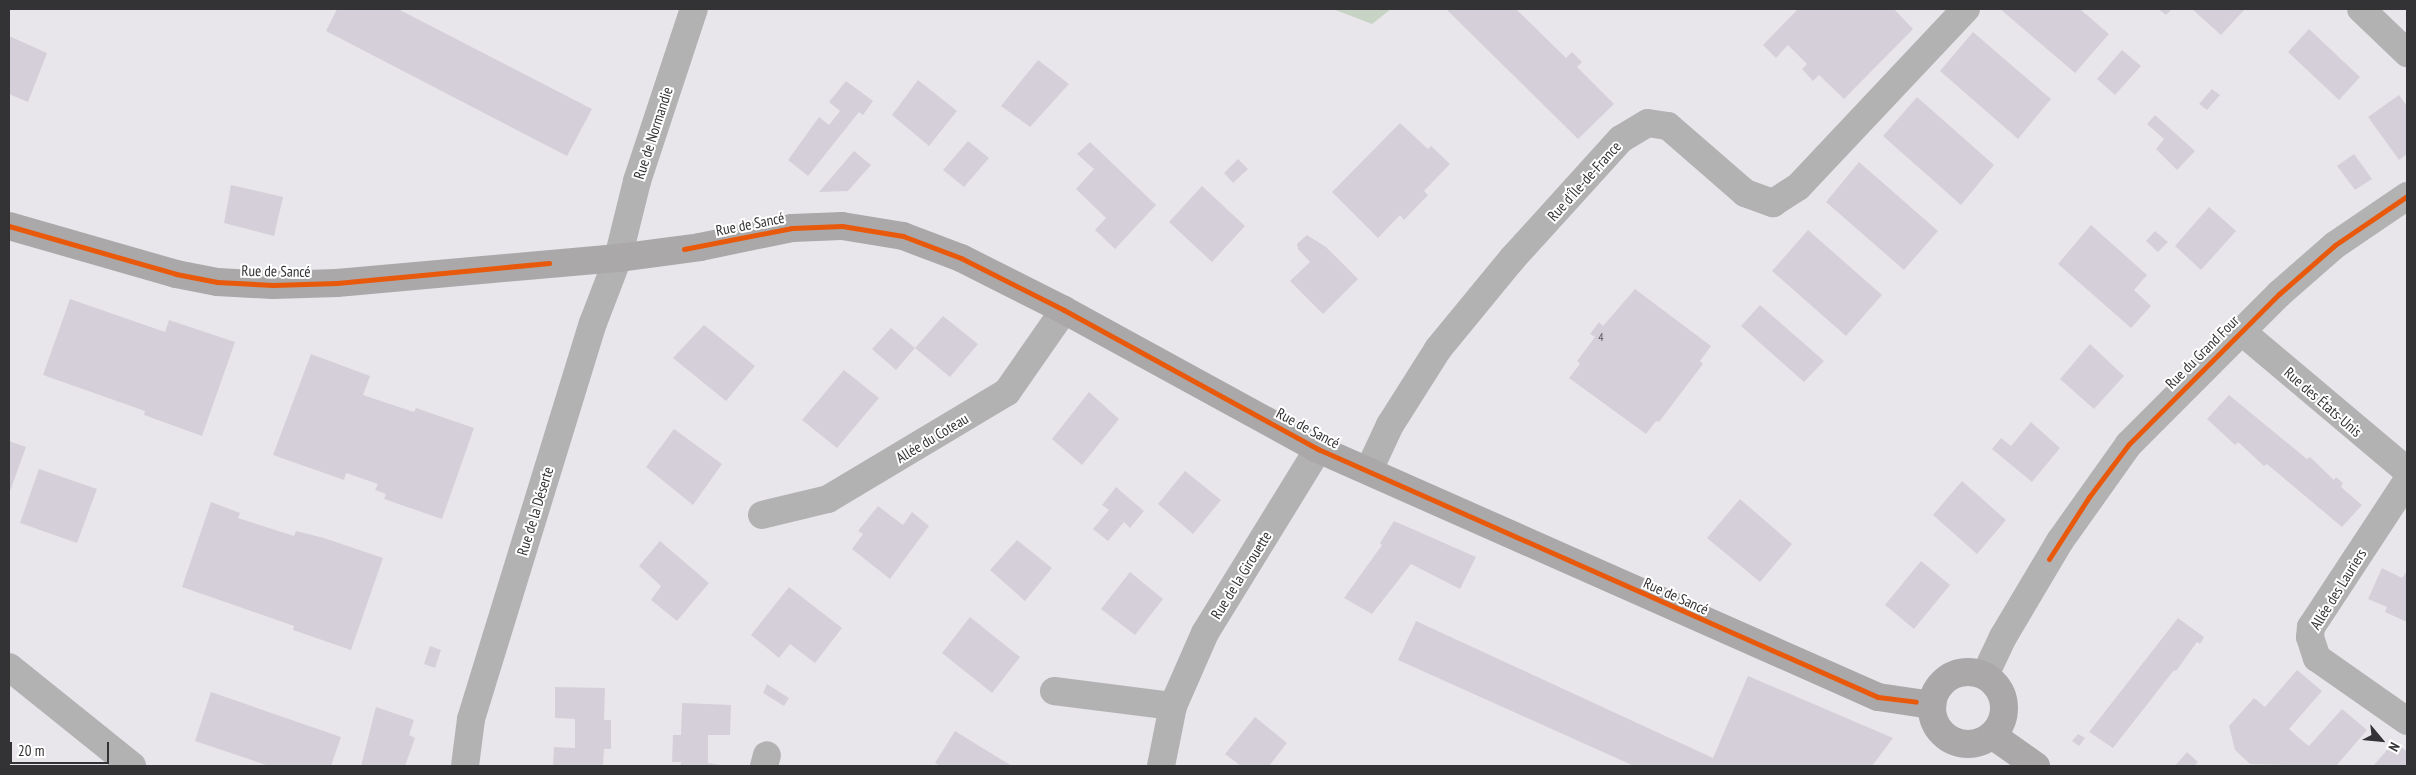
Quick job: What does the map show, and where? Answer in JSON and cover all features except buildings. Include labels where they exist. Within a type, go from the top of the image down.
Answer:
[{"type":"street","name":"Rue de Normandie","points":[[618,258],[637,182],[694,9]]},
{"type":"street","name":"Rue d'Île-de-France","points":[[1369,470],[1390,425],[1438,349],[1512,259],[1621,139],[1648,123],[1668,126],[1745,193],[1772,203],[1798,187],[1966,9]]},
{"type":"street","points":[[2361,9],[2407,53]]},
{"type":"street","name":"Rue du Grand Four","points":[[1985,675],[2003,636],[2095,489],[2129,444],[2241,331],[2336,245],[2407,196]]},
{"type":"street","name":"Rue de Sancé","points":[[9,226],[176,274],[217,282],[273,285],[337,283],[618,258],[700,247],[792,228],[842,226],[911,239],[961,258],[1064,310],[1318,449],[1369,470],[1620,585],[1878,696],[1932,705]]},
{"type":"street","name":"Rue de la Déserte","points":[[465,766],[471,719],[593,323],[618,258]]},
{"type":"street","name":"Allée du Coteau","points":[[762,515],[828,499],[1007,392],[1064,310]]},
{"type":"street","name":"Rue des États-Unis","points":[[2241,331],[2407,471]]},
{"type":"street","name":"Rue de la Girouette","points":[[1161,766],[1173,706],[1205,633],[1318,449]]},
{"type":"street","name":"Allée des Lauriers","points":[[2407,481],[2312,627],[2310,637],[2317,658],[2407,721]]},
{"type":"street","points":[[9,667],[132,766]]},
{"type":"street","points":[[1965,671],[1985,675],[1994,682],[2004,701],[2001,723],[1992,735],[1974,744],[1950,740],[1934,722],[1932,705],[1939,686],[1955,674],[1965,671]]},
{"type":"street","points":[[1054,691],[1173,706]]},
{"type":"street","points":[[1992,735],[2036,766]]},
{"type":"green space","points":[[1333,9],[1391,9],[1372,24]]},
{"type":"cycle path","points":[[2049,559],[2089,497],[2129,444],[2279,294],[2335,245],[2407,196]]},
{"type":"cycle path","points":[[9,226],[176,274],[217,282],[273,285],[337,283],[549,263]]},
{"type":"cycle path","points":[[684,249],[792,228],[842,226],[903,236],[961,258],[1064,310],[1318,449],[1878,697],[1916,702]]}]
